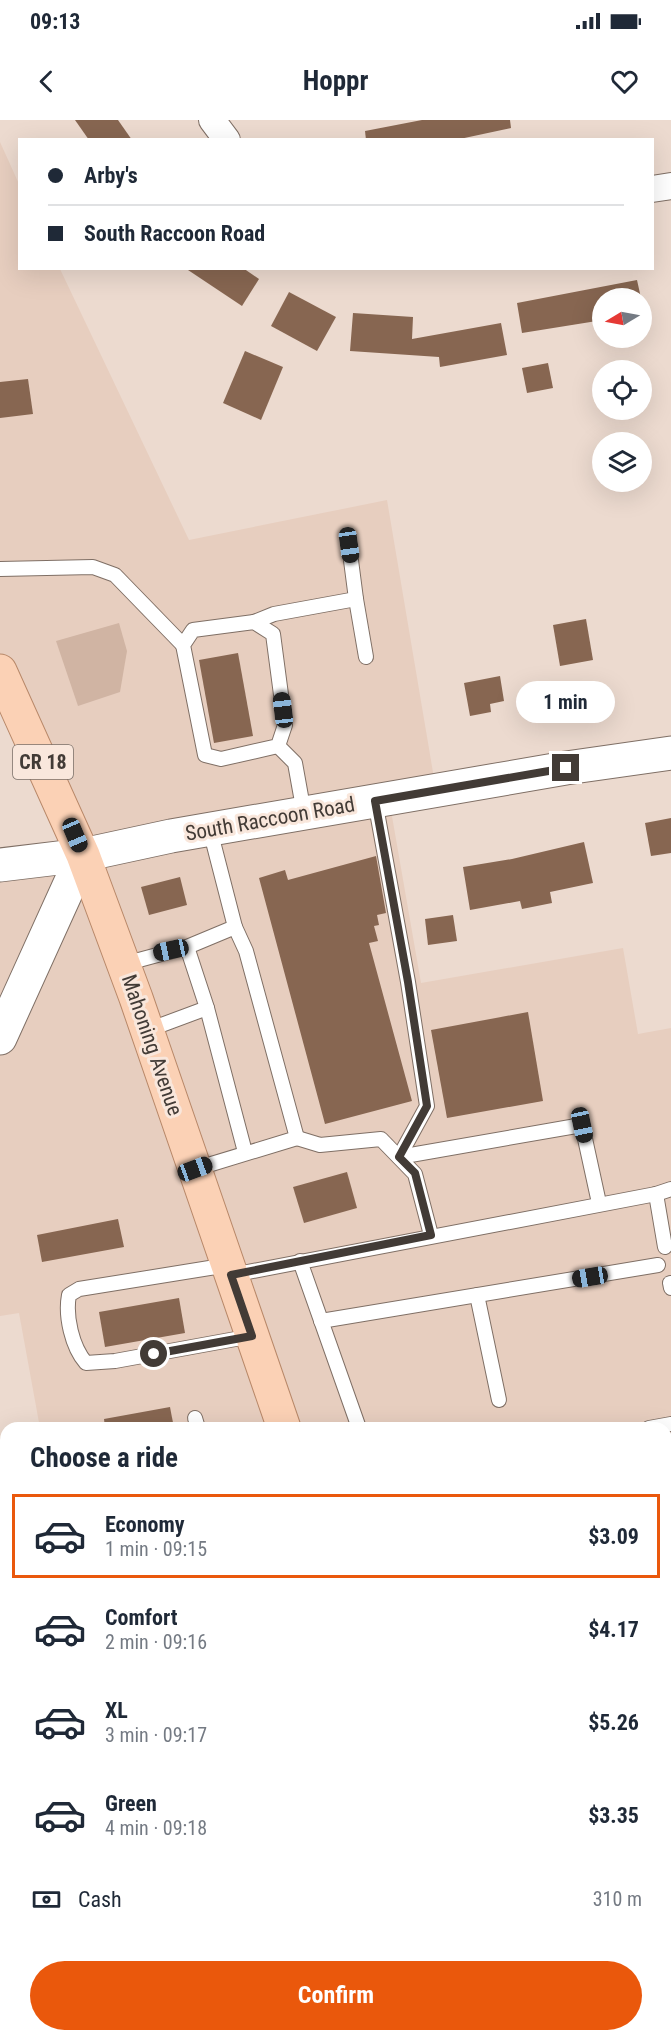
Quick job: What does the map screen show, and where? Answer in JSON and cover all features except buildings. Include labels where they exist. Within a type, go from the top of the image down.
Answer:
[{"type":"main road","name":"Mahoning Avenue","points":[[0,671],[83,855],[124,963],[282,1422]]},
{"type":"street","points":[[212,120],[226,138]]},
{"type":"street","points":[[654,189],[671,186]]},
{"type":"street","name":"South Raccoon Road","points":[[0,865],[83,855],[304,813],[566,768],[671,753]]},
{"type":"street","points":[[0,1038],[83,855]]},
{"type":"lane","points":[[349,545],[366,657]]},
{"type":"lane","points":[[0,569],[93,567],[115,575],[183,645],[205,755],[221,759],[278,746]]},
{"type":"lane","points":[[183,645],[193,630],[254,622],[274,614],[356,599]]},
{"type":"lane","points":[[254,622],[273,634],[285,725],[278,746]]},
{"type":"lane","points":[[278,746],[295,763],[304,813]]},
{"type":"lane","points":[[375,801],[408,982],[427,1106],[399,1157]]},
{"type":"lane","points":[[210,830],[235,927],[246,951],[297,1138]]},
{"type":"lane","points":[[124,963],[187,947],[235,927]]},
{"type":"lane","points":[[187,947],[207,1008],[245,1152]]},
{"type":"lane","points":[[148,1030],[207,1008]]},
{"type":"lane","points":[[399,1157],[582,1125],[599,1203]]},
{"type":"lane","points":[[195,1169],[297,1138],[320,1145],[381,1139],[415,1173],[431,1235]]},
{"type":"lane","points":[[252,1336],[115,1361],[86,1363],[76,1352],[67,1304],[69,1295],[79,1289],[300,1261],[656,1194],[671,1189]]},
{"type":"lane","points":[[656,1194],[665,1247]]},
{"type":"lane","points":[[300,1261],[357,1422]]},
{"type":"lane","points":[[321,1321],[658,1265]]},
{"type":"lane","points":[[477,1295],[499,1400]]},
{"type":"shaded area","points":[[0,142],[18,182],[18,270],[60,270],[189,540],[387,500],[436,790],[389,799],[421,983],[623,948],[638,1034],[671,1028],[671,1422],[39,1422],[19,1313],[0,1316],[0,865],[83,855],[0,671]]},
{"type":"shaded area","points":[[119,623],[127,651],[120,692],[78,706],[56,641]]},
{"type":"route","points":[[154,1354],[252,1336],[231,1275],[431,1235],[415,1173],[399,1157],[427,1106],[408,982],[375,801],[566,768]]}]
